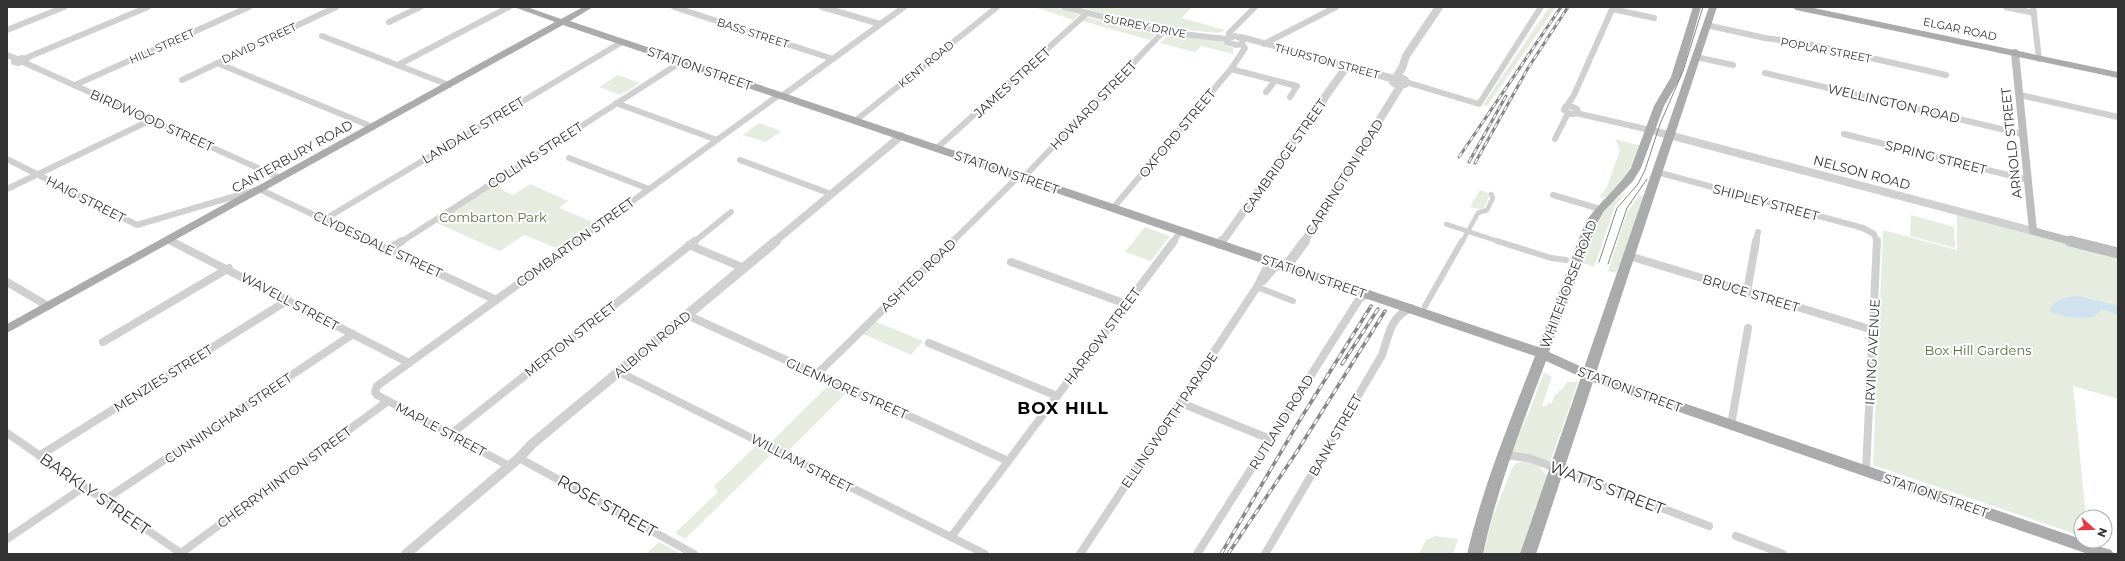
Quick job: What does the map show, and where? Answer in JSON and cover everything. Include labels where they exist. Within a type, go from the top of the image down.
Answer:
[{"type":"main road","name":"STATION STREET","points":[[518,7],[1369,294],[1397,308],[1411,308],[1542,353],[1589,375],[2106,554]]},
{"type":"main road","name":"CANTERBURY ROAD","points":[[7,329],[589,7]]},
{"type":"main road","name":"WHITEHORSE ROAD","points":[[1475,554],[1483,518],[1504,455],[1591,223],[1600,209],[1633,174],[1658,106],[1676,77],[1697,7]]},
{"type":"main road","points":[[1528,554],[1629,256],[1668,135],[1713,7]]},
{"type":"main road","name":"ELGAR ROAD","points":[[1796,7],[2118,75]]},
{"type":"main road","name":"ARNOLD STREET","points":[[2015,53],[2033,231]]},
{"type":"main road","name":"NELSON ROAD","points":[[2033,231],[2118,253]]},
{"type":"street","points":[[7,30],[64,7]]},
{"type":"street","points":[[7,66],[148,7]]},
{"type":"street","name":"HILL STREET","points":[[75,85],[249,7]]},
{"type":"street","name":"DAVID STREET","points":[[182,80],[336,7]]},
{"type":"street","points":[[389,22],[420,7]]},
{"type":"street","points":[[398,65],[509,7]]},
{"type":"street","name":"BASS STREET","points":[[674,7],[832,59]]},
{"type":"street","points":[[822,7],[880,24]]},
{"type":"street","name":"COMBARTON STREET","points":[[375,392],[377,386],[717,140],[904,7]]},
{"type":"street","name":"KENT ROAD","points":[[855,121],[997,7]]},
{"type":"street","name":"SURREY DRIVE","points":[[1064,7],[1086,14],[1163,32],[1233,37]]},
{"type":"street","points":[[1241,44],[1227,42],[1233,37],[1236,27],[1255,7]]},
{"type":"street","points":[[1262,43],[1315,19],[1336,7]]},
{"type":"street","points":[[1401,82],[1402,68],[1406,56],[1439,7]]},
{"type":"street","name":"THURSTON STREET","points":[[1233,37],[1262,43],[1347,66],[1479,104],[1541,7]]},
{"type":"street","points":[[2006,7],[2034,10],[2039,59]]},
{"type":"street","points":[[1555,139],[1612,8],[1654,18]]},
{"type":"street","name":"JAMES STREET","points":[[937,148],[1086,14]]},
{"type":"street","name":"POPLAR STREET","points":[[1706,25],[1765,38],[1813,45],[1946,75]]},
{"type":"street","name":"HOWARD STREET","points":[[1021,177],[1163,32]]},
{"type":"street","points":[[322,36],[449,85]]},
{"type":"street","name":"OXFORD STREET","points":[[1113,208],[1231,69],[1239,56],[1243,39],[1233,37]]},
{"type":"street","name":"LANDALE STREET","points":[[325,219],[622,42]]},
{"type":"street","name":"THURSTON STREET","points":[[1241,44],[1262,43]]},
{"type":"street","name":"BIRDWOOD STREET","points":[[7,55],[280,178]]},
{"type":"street","points":[[1696,57],[1733,65]]},
{"type":"street","name":"COLLINS STREET","points":[[388,249],[681,62]]},
{"type":"street","points":[[217,63],[373,127]]},
{"type":"street","name":"CAMBRIDGE STREET","points":[[1220,244],[1347,66]]},
{"type":"street","points":[[1231,69],[1297,86],[1290,97]]},
{"type":"street","name":"WELLINGTON ROAD","points":[[1765,73],[2022,134]]},
{"type":"street","points":[[1266,92],[1275,81]]},
{"type":"street","name":"CARRINGTON ROAD","points":[[1284,265],[1291,260],[1311,232],[1401,82]]},
{"type":"street","points":[[2020,94],[2118,116]]},
{"type":"street","points":[[1574,95],[1576,110]]},
{"type":"street","points":[[616,103],[717,140]]},
{"type":"street","name":"NELSON ROAD","points":[[1567,110],[1576,110],[2033,231]]},
{"type":"street","points":[[7,189],[152,120]]},
{"type":"street","name":"SPRING STREET","points":[[1844,134],[2028,180]]},
{"type":"street","name":"ALBION ROAD","points":[[406,554],[519,458],[532,444],[901,136]]},
{"type":"street","points":[[569,158],[649,190]]},
{"type":"street","name":"HAIG STREET","points":[[7,159],[137,225],[259,190]]},
{"type":"street","points":[[740,160],[832,194]]},
{"type":"street","name":"SHIPLEY STREET","points":[[1657,172],[1863,228],[1875,233]]},
{"type":"street","name":"ASHTED ROAD","points":[[816,374],[1021,177]]},
{"type":"street","name":"CLYDESDALE STREET","points":[[259,190],[325,219],[496,300]]},
{"type":"street","points":[[1425,306],[1478,213],[1487,210],[1493,198],[1491,194]]},
{"type":"street","points":[[1553,195],[1600,209]]},
{"type":"street","name":"MERTON STREET","points":[[450,434],[731,212]]},
{"type":"street","points":[[1446,224],[1551,258],[1566,260]]},
{"type":"street","name":"HARROW STREET","points":[[951,537],[1181,231]]},
{"type":"street","points":[[1746,292],[1758,232]]},
{"type":"street","name":"IRVING AVENUE","points":[[1866,471],[1878,243],[1875,233]]},
{"type":"street","name":"WAVELL STREET","points":[[170,240],[229,268],[409,363]]},
{"type":"street","points":[[690,245],[744,268]]},
{"type":"street","name":"BRUCE STREET","points":[[1629,256],[1873,330]]},
{"type":"street","name":"ELLINGWORTH PARADE","points":[[1080,554],[1257,287],[1268,265],[1267,260]]},
{"type":"street","points":[[1011,262],[1126,304]]},
{"type":"street","name":"ELLINGWORTH PARADE","points":[[1257,287],[1276,267],[1284,265]]},
{"type":"street","points":[[103,342],[229,268]]},
{"type":"street","points":[[7,282],[48,306]]},
{"type":"street","points":[[1257,287],[1293,300]]},
{"type":"street","name":"RUTLAND ROAD","points":[[1197,554],[1360,298],[1369,294]]},
{"type":"street","name":"MENZIES STREET","points":[[39,456],[288,300]]},
{"type":"street","name":"BANK STREET","points":[[1265,554],[1382,355],[1388,332],[1397,308]]},
{"type":"street","name":"GLENMORE STREET","points":[[687,315],[1008,461]]},
{"type":"street","points":[[1731,425],[1748,328]]},
{"type":"street","name":"CUNNINGHAM STREET","points":[[103,501],[353,334]]},
{"type":"street","points":[[928,343],[1057,396]]},
{"type":"street","name":"WILLIAM STREET","points":[[619,372],[985,554]]},
{"type":"street","name":"MAPLE STREET","points":[[375,392],[377,395],[508,466]]},
{"type":"street","name":"CHERRYHINTON STREET","points":[[182,554],[388,401]]},
{"type":"street","points":[[1181,403],[1270,439]]},
{"type":"street","name":"BARKLY STREET","points":[[7,434],[182,554]]},
{"type":"street","name":"WATTS STREET","points":[[1504,455],[1526,457],[1709,526]]},
{"type":"street","name":"ROSE STREET","points":[[519,458],[694,554]]},
{"type":"street","points":[[7,539],[84,487]]},
{"type":"street","points":[[1736,536],[1783,554]]},
{"type":"green space","points":[[1035,7],[1055,7],[1079,15],[1073,20]]},
{"type":"green space","points":[[1081,7],[1192,7],[1182,18],[1225,30],[1222,32],[1212,33],[1168,28],[1125,19]]},
{"type":"green space","points":[[1549,7],[1556,7],[1487,106],[1483,105]]},
{"type":"green space","points":[[1086,17],[1156,34],[1150,40],[1082,21]]},
{"type":"green space","points":[[1171,35],[1220,41],[1233,48],[1233,54],[1201,46],[1195,52],[1160,43],[1167,36]]},
{"type":"green space","points":[[618,75],[640,83],[621,95],[599,87]]},
{"type":"green space","points":[[759,123],[781,131],[766,142],[743,135]]},
{"type":"green space","points":[[1615,139],[1641,146],[1620,184],[1608,195],[1601,198],[1600,196],[1607,187],[1620,150]]},
{"type":"green space","name":"Combarton Park","points":[[489,184],[513,195],[530,184],[568,201],[559,208],[600,225],[564,251],[524,235],[500,251],[432,221]]},
{"type":"green space","points":[[1480,190],[1490,194],[1484,208],[1481,209],[1470,207]]},
{"type":"green space","points":[[1628,191],[1615,206],[1594,267],[1583,263],[1600,216],[1611,203]]},
{"type":"green space","points":[[1639,195],[1644,196],[1619,267],[1615,273],[1608,271],[1627,213]]},
{"type":"green space","name":"Box Hill Gardens","points":[[1957,214],[2118,256],[2118,399],[2073,386],[2085,509],[2073,509],[2073,533],[1873,465],[1883,230],[1957,250]]},
{"type":"green space","points":[[1911,215],[1954,227],[1955,248],[1910,236]]},
{"type":"green space","points":[[1145,227],[1170,236],[1151,261],[1125,252]]},
{"type":"green space","points":[[874,321],[923,341],[911,355],[861,333]]},
{"type":"green space","points":[[1544,372],[1552,377],[1542,406],[1547,406],[1548,403],[1552,403],[1555,394],[1558,394],[1559,390],[1562,390],[1567,382],[1578,382],[1550,462],[1512,455],[1512,449],[1530,410]]},
{"type":"green space","points":[[831,383],[848,391],[785,454],[776,450],[685,539],[675,533],[718,492],[714,486],[760,442],[767,446]]},
{"type":"green space","points":[[1524,461],[1538,465],[1547,476],[1522,554],[1483,554],[1493,516],[1512,468],[1515,464]]},
{"type":"green space","points":[[1435,536],[1458,539],[1453,554],[1419,554],[1426,540]]},
{"type":"green space","points":[[659,542],[681,554],[646,554]]},
{"type":"water","points":[[2078,296],[2118,306],[2118,315],[2102,309],[2095,316],[2079,318],[2059,315],[2050,311],[2051,307],[2057,301]]},
{"type":"tram line","points":[[1599,262],[1617,208],[1638,184],[1645,170],[1660,124],[1683,71],[1703,7]]},
{"type":"tram line","points":[[1608,264],[1627,208],[1647,179]]},
{"type":"railway","points":[[1459,157],[1561,7]]},
{"type":"railway","points":[[1475,163],[1528,68],[1568,7]]},
{"type":"railway","points":[[1469,162],[1506,96]]},
{"type":"railway","points":[[1221,554],[1298,423],[1371,306]]},
{"type":"railway","points":[[1342,364],[1378,309]]},
{"type":"railway","points":[[1228,554],[1296,453],[1385,311]]},
{"type":"district","name":"BOX HILL","points":[[1063,408]]}]
